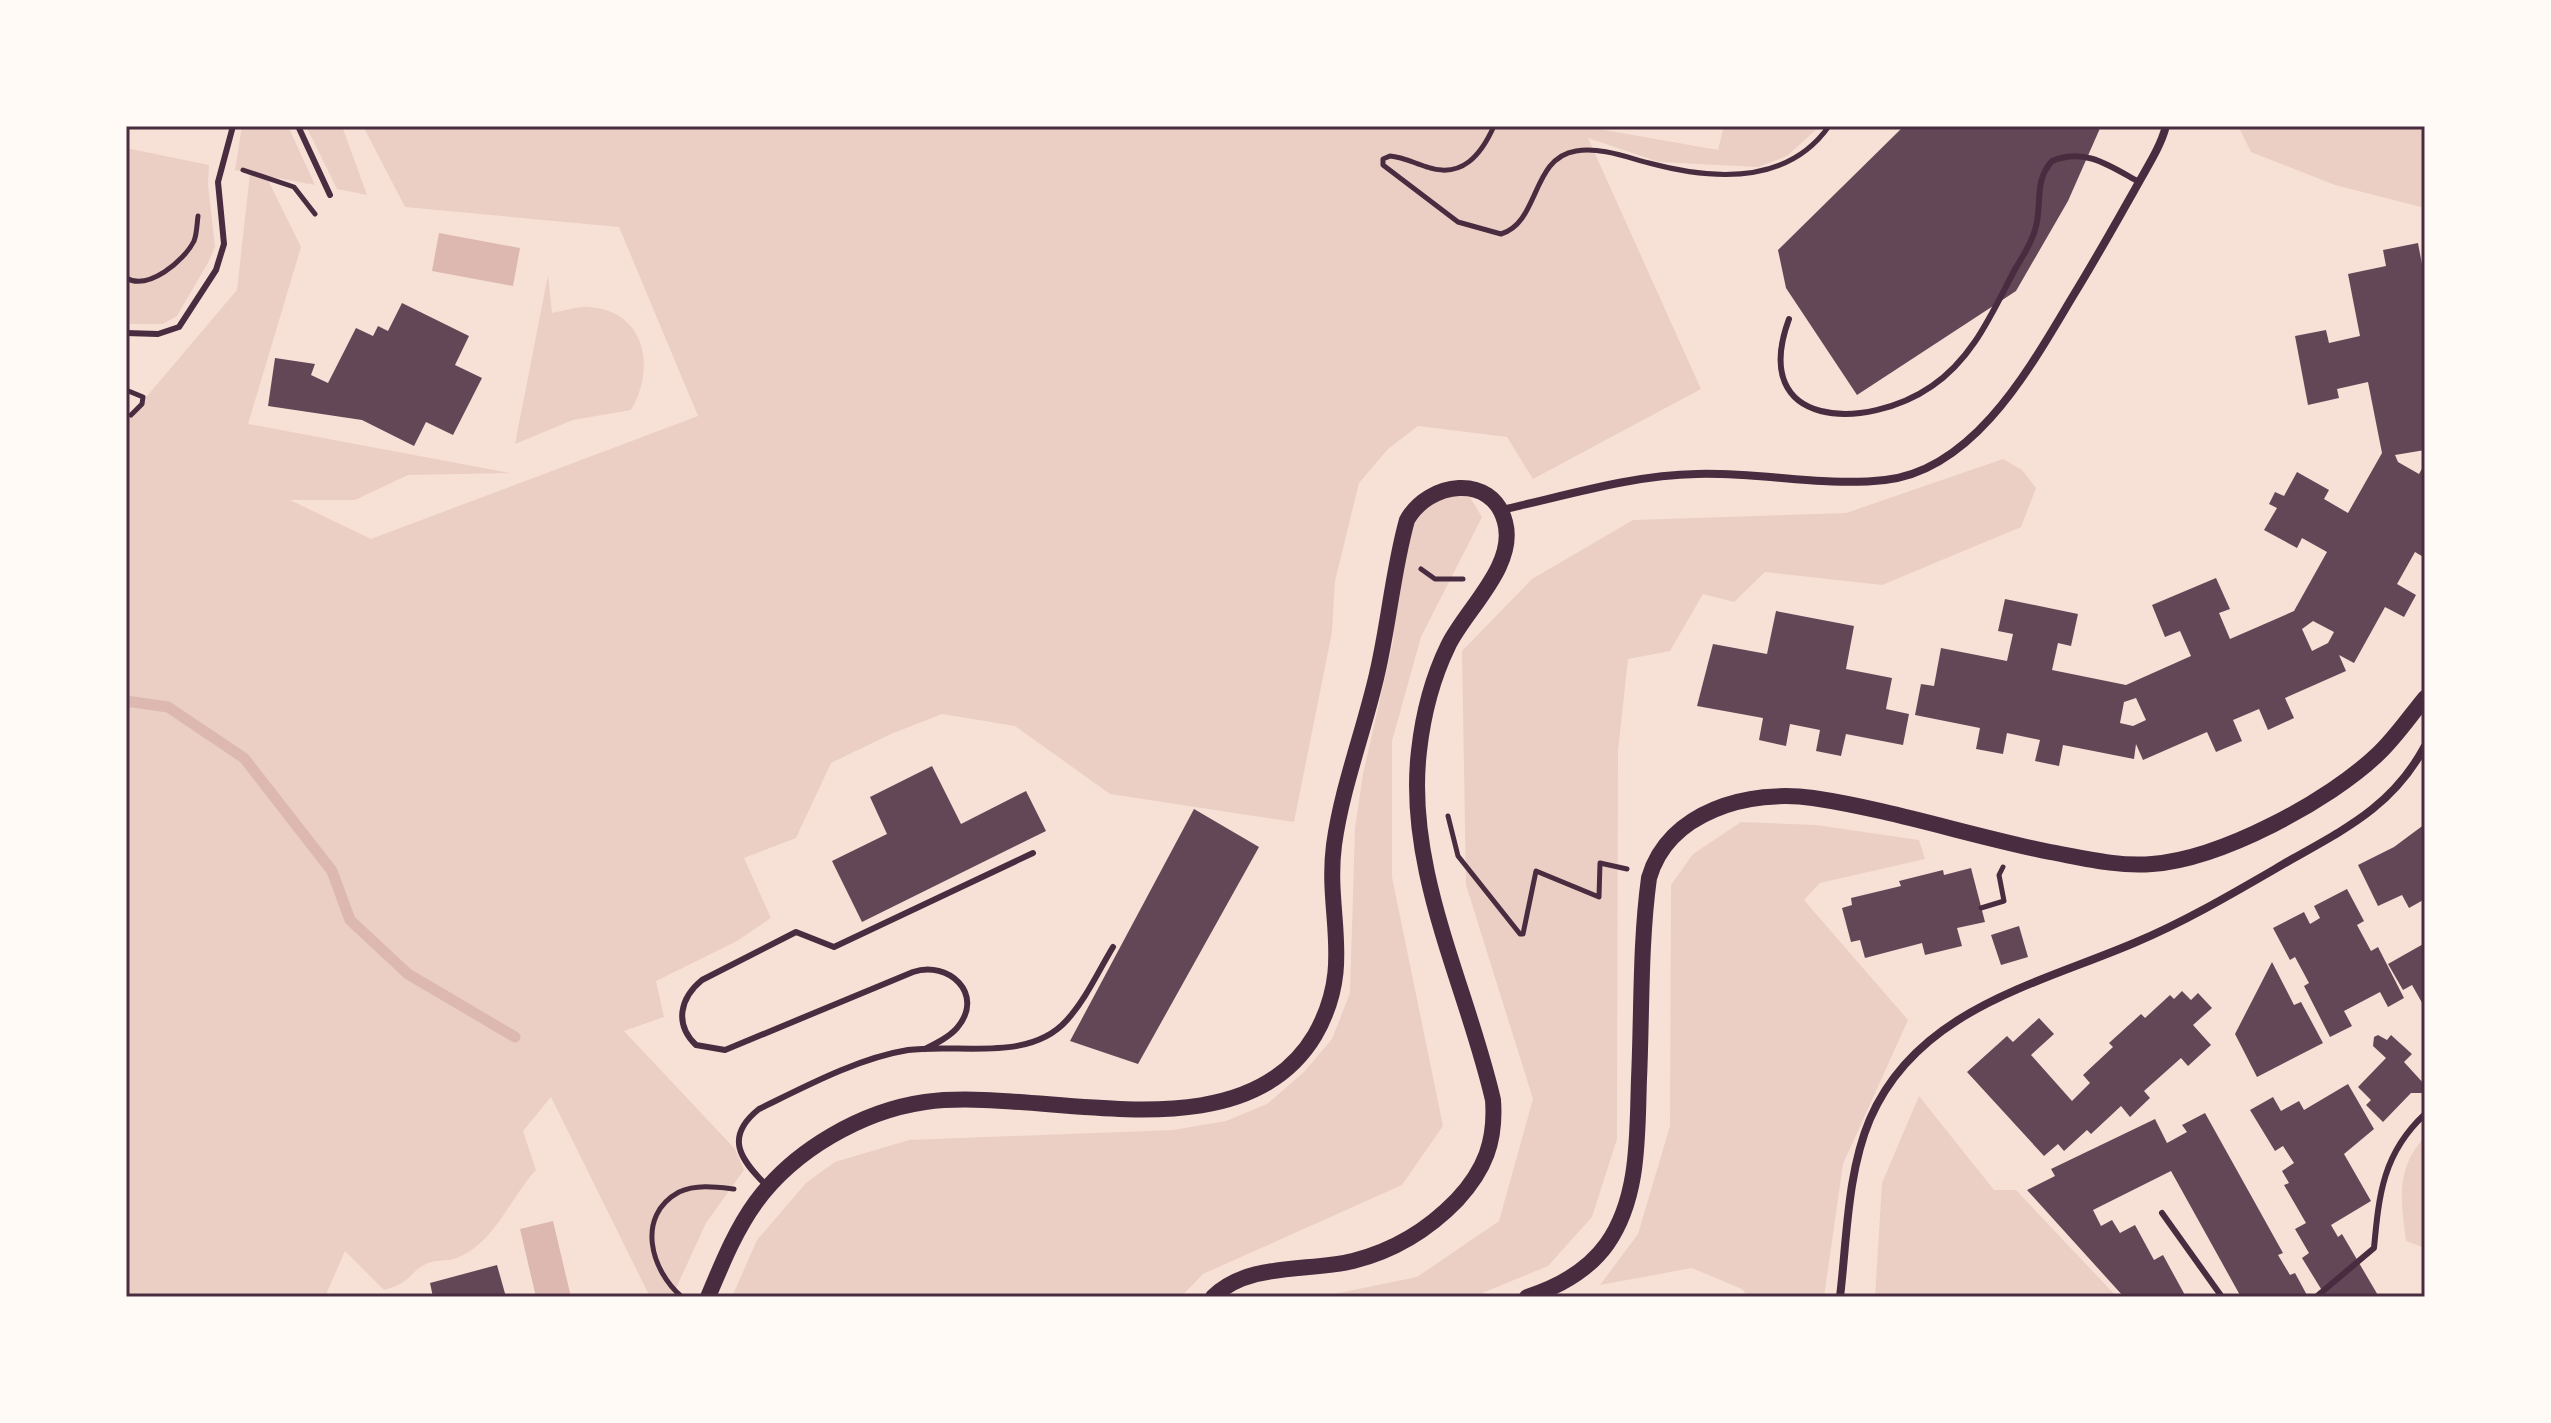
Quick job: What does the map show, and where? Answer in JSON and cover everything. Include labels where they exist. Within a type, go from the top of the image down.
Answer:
[{"type":"main road","points":[[708,1297],[735,1235],[768,1187],[834,1134],[906,1105],[951,1100],[1184,1108],[1244,1093],[1280,1072],[1298,1055],[1324,1018],[1335,980],[1339,935],[1334,846],[1377,675],[1407,520],[1423,499],[1447,488],[1475,489],[1501,510],[1506,526],[1503,552],[1493,576],[1462,620],[1437,671],[1424,720],[1417,783],[1418,817],[1428,875],[1493,1100],[1495,1123],[1487,1158],[1453,1204],[1396,1247],[1351,1261],[1249,1276],[1222,1288],[1213,1297]]},
{"type":"main road","points":[[1527,1297],[1564,1282],[1596,1258],[1608,1242],[1627,1202],[1637,1133],[1649,878],[1658,850],[1697,816],[1739,801],[1811,797],[2082,858],[2134,864],[2170,861],[2254,835],[2312,802],[2378,754],[2425,698]]},
{"type":"street","points":[[1501,510],[1659,477],[1733,474],[1862,481],[1908,476],[1927,469],[1983,423],[2025,371],[2139,182],[2166,126]]},
{"type":"street","points":[[1840,1297],[1863,1137],[1886,1088],[1920,1048],[1942,1029],[2006,991],[2135,943],[2188,917],[2367,816],[2397,788],[2425,746]]},
{"type":"lane","points":[[126,333],[158,334],[179,327],[212,278],[224,244],[217,196],[233,126]]},
{"type":"lane","points":[[298,126],[330,195]]},
{"type":"lane","points":[[1789,319],[1781,339],[1779,364],[1783,383],[1796,399],[1819,410],[1838,412],[1878,410],[1895,404],[1945,376],[1979,337],[2032,238],[2040,181],[2052,161],[2077,154],[2090,157],[2139,182]]},
{"type":"lane","points":[[925,1049],[956,1029],[966,1007],[964,988],[959,980],[935,968],[913,972],[725,1050],[696,1045],[683,1027],[681,1014],[690,990],[702,980],[796,932],[834,947],[1033,853]]},
{"type":"lane","points":[[768,1187],[741,1156],[739,1133],[751,1116],[886,1055],[925,1049],[1012,1046],[1045,1037],[1067,1020],[1113,947]]},
{"type":"lane","points":[[2316,1297],[2374,1248],[2380,1183],[2403,1141],[2425,1114]]},
{"type":"lane","points":[[2162,1213],[2222,1297]]},
{"type":"path","points":[[1494,126],[1475,159],[1459,168],[1441,171],[1390,156],[1383,159],[1383,165],[1458,222],[1501,234],[1520,222],[1546,171],[1569,152],[1596,151],[1668,167],[1725,173],[1766,172],[1798,157],[1829,126]]},
{"type":"path","points":[[223,165],[294,187],[315,214]]},
{"type":"path","points":[[126,278],[146,281],[162,276],[194,242],[199,206]]},
{"type":"path","points":[[126,390],[143,397],[142,404],[131,415]]},
{"type":"path","points":[[1419,568],[1435,579],[1464,579]]},
{"type":"path","points":[[1447,814],[1458,856],[1520,934],[1523,934],[1536,871],[1599,897],[1600,863],[1629,870],[1631,860]]},
{"type":"path","points":[[1981,908],[2004,901],[1999,875]]},
{"type":"path","points":[[682,1297],[666,1282],[654,1255],[652,1233],[658,1214],[671,1199],[687,1190],[735,1189]]},
{"type":"shaded area","points":[[242,126],[288,126],[315,185],[266,176],[301,247],[248,424],[510,473],[408,475],[355,500],[290,500],[371,539],[698,416],[619,227],[405,207],[363,126],[1582,126],[1718,150],[1724,126],[1820,126],[1787,156],[1758,167],[1659,162],[1588,138],[1701,389],[1533,479],[1507,437],[1418,426],[1388,449],[1359,483],[1335,581],[1332,632],[1294,822],[1110,794],[1015,726],[942,714],[831,763],[796,838],[744,858],[771,918],[737,941],[656,981],[664,1017],[624,1031],[735,1149],[744,1170],[706,1223],[672,1297],[650,1297],[551,1097],[523,1131],[536,1170],[492,1231],[482,1242],[457,1258],[426,1264],[405,1281],[384,1290],[345,1251],[325,1297],[126,1297],[126,415],[131,415],[237,290],[250,173],[235,170]]},
{"type":"shaded area","points":[[306,126],[342,126],[367,195],[337,189]]},
{"type":"shaded area","points":[[2238,126],[2425,126],[2425,208],[2335,185],[2251,152]]},
{"type":"shaded area","points":[[126,148],[209,165],[215,247],[177,316],[163,324],[126,324]]},
{"type":"shaded area","points":[[439,233],[520,248],[513,286],[432,271]]},
{"type":"shaded area","points":[[548,275],[552,313],[585,307],[608,311],[634,330],[641,344],[643,377],[631,410],[573,420],[515,444]]},
{"type":"shaded area","points":[[2003,459],[2022,470],[2036,488],[2021,527],[1882,585],[1765,572],[1734,602],[1703,594],[1670,651],[1628,659],[1618,751],[1617,1139],[1592,1217],[1548,1266],[1473,1297],[1319,1297],[1417,1277],[1499,1221],[1533,1099],[1466,885],[1462,651],[1532,579],[1633,520],[1846,513]]},
{"type":"shaded area","points":[[1431,493],[1468,494],[1482,517],[1421,637],[1392,741],[1392,877],[1443,1126],[1402,1185],[1203,1274],[1181,1297],[732,1297],[757,1240],[806,1183],[835,1162],[909,1140],[1173,1130],[1226,1121],[1267,1104],[1304,1072],[1332,1039],[1350,993],[1355,828],[1363,774],[1393,642],[1397,591],[1416,511]]},
{"type":"shaded area","points":[[1741,822],[1816,825],[1919,840],[1925,859],[1820,883],[1804,900],[1908,1020],[1843,1164],[1824,1297],[1748,1297],[1742,1289],[1692,1268],[1600,1285],[1638,1234],[1670,1126],[1671,885],[1693,854]]},
{"type":"shaded area","points":[[1919,1096],[1994,1190],[2016,1190],[2117,1297],[1875,1297],[1882,1183]]},
{"type":"shaded area","points":[[2425,1137],[2425,1248],[2406,1241],[2402,1186],[2409,1161]]},
{"type":"shaded area","points":[[553,1221],[571,1297],[536,1297],[520,1229]]},
{"type":"building","points":[[1904,126],[2101,126],[2068,201],[2016,291],[1857,395],[1786,288],[1778,250]]},
{"type":"building","points":[[2418,243],[2425,280],[2425,450],[2395,455],[2398,462],[2419,474],[2425,463],[2425,558],[2415,552],[2397,584],[2416,595],[2404,617],[2385,607],[2354,663],[2339,655],[2346,671],[2285,698],[2294,718],[2268,730],[2259,709],[2233,720],[2242,741],[2216,752],[2207,732],[2143,760],[2136,744],[2134,759],[2063,745],[2059,766],[2035,761],[2040,740],[2007,733],[2003,754],[1976,749],[1980,728],[1915,715],[1921,684],[1934,686],[1941,648],[2007,661],[2013,634],[1998,631],[2005,599],[2078,614],[2071,646],[2058,643],[2052,670],[2126,685],[2191,656],[2180,631],[2165,637],[2152,605],[2216,578],[2230,609],[2219,613],[2230,639],[2294,611],[2327,552],[2302,538],[2297,548],[2264,530],[2277,508],[2269,504],[2275,492],[2284,496],[2297,472],[2329,490],[2324,499],[2348,513],[2382,453],[2368,382],[2337,389],[2339,398],[2308,405],[2295,336],[2326,330],[2329,343],[2360,336],[2348,274],[2386,266],[2383,250]],"holes":[[[2313,621],[2334,632],[2328,643],[2312,651],[2302,629]],[[2136,698],[2146,720],[2133,726],[2120,723],[2124,702]]]},
{"type":"building","points":[[402,303],[469,336],[455,365],[482,378],[453,435],[426,422],[414,446],[362,420],[268,406],[275,358],[315,364],[311,375],[328,383],[356,328],[373,336],[378,326],[388,331]]},
{"type":"building","points":[[1776,611],[1854,626],[1846,669],[1892,678],[1886,709],[1909,714],[1903,745],[1846,734],[1841,756],[1816,751],[1820,730],[1790,724],[1786,746],[1759,740],[1763,718],[1697,706],[1713,644],[1767,654]]},
{"type":"building","points":[[932,766],[961,824],[1026,791],[1046,831],[862,922],[832,861],[887,834],[870,797]]},
{"type":"building","points":[[1194,809],[1259,847],[1138,1064],[1070,1041]]},
{"type":"building","points":[[2425,824],[2425,899],[2409,908],[2402,895],[2378,906],[2358,865],[2394,847]]},
{"type":"building","points":[[1971,868],[1985,922],[1957,928],[1962,946],[1925,955],[1922,943],[1865,958],[1860,940],[1851,942],[1842,908],[1852,905],[1851,898],[1901,886],[1899,881],[1943,870],[1944,875]]},
{"type":"building","points":[[2347,889],[2364,921],[2357,925],[2371,951],[2378,947],[2404,998],[2388,1007],[2380,992],[2344,1011],[2352,1026],[2330,1037],[2304,986],[2309,983],[2295,957],[2290,960],[2273,928],[2304,912],[2310,924],[2320,918],[2314,906]]},
{"type":"building","points":[[2019,926],[2028,957],[2001,965],[1991,935]]},
{"type":"building","points":[[2425,943],[2425,1008],[2412,985],[2403,990],[2388,964]]},
{"type":"building","points":[[2272,962],[2294,1005],[2301,1002],[2323,1043],[2257,1077],[2235,1034]]},
{"type":"building","points":[[2182,991],[2191,1000],[2198,993],[2212,1008],[2193,1025],[2211,1045],[2188,1066],[2181,1058],[2144,1091],[2150,1098],[2130,1117],[2121,1106],[2091,1134],[2087,1130],[2064,1151],[2058,1144],[2044,1156],[1967,1072],[2007,1036],[2013,1042],[2039,1018],[2054,1034],[2031,1055],[2072,1101],[2090,1083],[2083,1075],[2113,1047],[2109,1043],[2141,1014],[2145,1018],[2170,995],[2174,999]]},
{"type":"building","points":[[2378,1035],[2387,1040],[2391,1035],[2412,1054],[2404,1062],[2425,1085],[2423,1093],[2411,1093],[2383,1122],[2366,1105],[2371,1100],[2358,1087],[2386,1058],[2373,1046],[2374,1037]]},
{"type":"building","points":[[2348,1084],[2374,1129],[2344,1154],[2371,1201],[2331,1225],[2338,1237],[2342,1234],[2379,1297],[2326,1297],[2302,1258],[2309,1253],[2295,1229],[2306,1223],[2284,1185],[2289,1183],[2282,1171],[2294,1163],[2283,1146],[2275,1151],[2250,1110],[2273,1097],[2281,1111],[2299,1101],[2304,1110]]},
{"type":"building","points":[[2205,1113],[2283,1253],[2278,1255],[2290,1275],[2295,1273],[2308,1297],[2241,1297],[2171,1171],[2093,1210],[2101,1226],[2112,1220],[2120,1233],[2135,1225],[2154,1260],[2163,1255],[2186,1297],[2124,1297],[2027,1190],[2055,1176],[2051,1169],[2155,1119],[2167,1143],[2187,1132],[2182,1125]]},
{"type":"building","points":[[497,1265],[506,1297],[433,1297],[430,1283]]},
{"type":"waterway","points":[[126,701],[168,707],[244,758],[332,871],[350,920],[408,974],[515,1037]]}]
